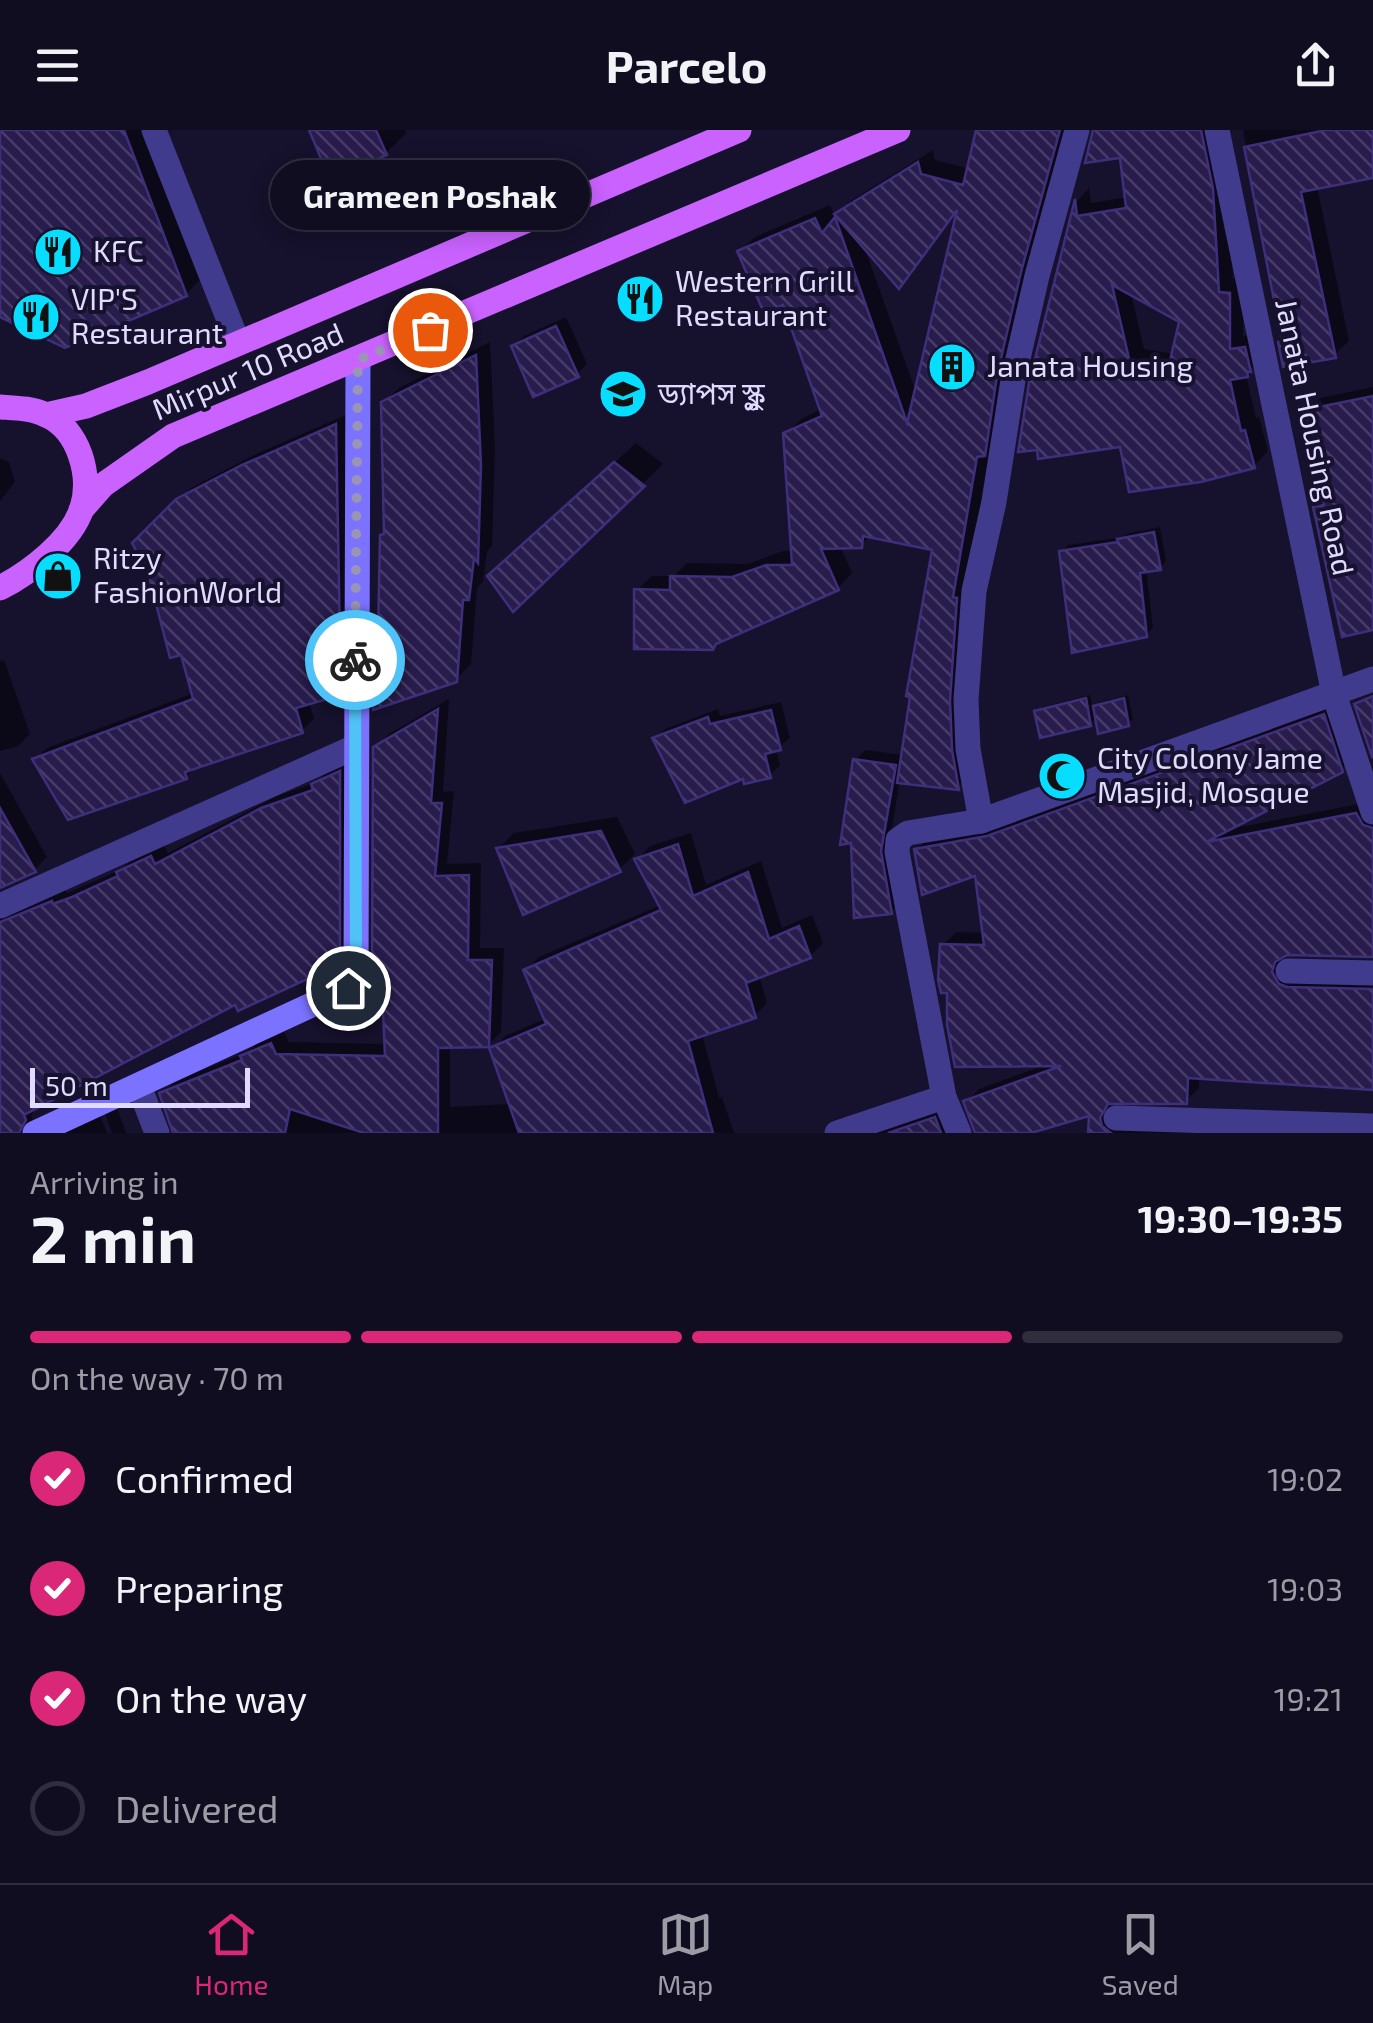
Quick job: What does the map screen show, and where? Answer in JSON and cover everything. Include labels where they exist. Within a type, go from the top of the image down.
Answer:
[{"type":"main road","name":"Mirpur 10 Road","points":[[46,415],[100,400],[739,130]]},
{"type":"main road","name":"Mirpur 10 Road","points":[[0,588],[46,554],[103,485],[173,436],[898,130]]},
{"type":"main road","points":[[0,406],[46,415],[69,434],[86,479],[82,510]]},
{"type":"street","points":[[154,130],[238,343]]},
{"type":"street","points":[[981,821],[968,748],[966,700],[974,591],[994,502],[1013,380],[1077,130]]},
{"type":"street","name":"Janata Housing Road","points":[[1217,130],[1334,694],[1372,808]]},
{"type":"street","points":[[35,1133],[348,988],[356,975],[358,360]]},
{"type":"street","points":[[959,1133],[944,1098],[897,852],[898,840],[908,833],[981,821],[1373,679]]},
{"type":"street","points":[[0,906],[354,748]]},
{"type":"street","points":[[1288,971],[1373,972]]},
{"type":"street","points":[[139,1086],[157,1133]]},
{"type":"street","points":[[836,1133],[944,1098]]},
{"type":"street","points":[[1116,1118],[1373,1126]]},
{"type":"building","points":[[0,130],[124,130],[187,296],[65,348],[0,317]]},
{"type":"building","points":[[309,130],[376,130],[387,155],[339,175],[334,164],[325,168]]},
{"type":"building","points":[[976,130],[1060,130],[997,376],[985,456],[977,457],[953,597],[957,598],[950,700],[959,790],[897,783],[910,697],[906,696],[932,550],[863,536],[862,548],[821,549],[839,590],[716,644],[713,650],[634,649],[634,589],[670,590],[670,576],[732,577],[766,565],[792,565],[783,433],[822,416],[783,305],[764,313],[737,251],[815,218],[822,233],[835,217],[907,423],[957,210],[899,289],[834,214],[918,162],[921,174],[963,185]]},
{"type":"building","points":[[1093,130],[1201,130],[1213,189],[1219,292],[1230,293],[1230,349],[1245,347],[1251,372],[1247,372],[1248,377],[1230,380],[1241,431],[1245,430],[1255,468],[1201,482],[1129,492],[1120,447],[1038,459],[1037,450],[1018,452],[1029,383],[1075,199],[1077,216],[1126,208],[1120,158],[1085,163]],"holes":[[[1112,285],[1179,322],[1168,369],[1130,363]]]},
{"type":"building","points":[[1326,130],[1373,130],[1373,178],[1301,192],[1336,358],[1283,367],[1278,342],[1282,341],[1244,147]]},
{"type":"building","points":[[556,326],[579,377],[533,397],[511,346]]},
{"type":"building","points":[[476,355],[481,465],[478,563],[474,558],[469,600],[463,600],[457,682],[373,710],[373,635],[378,635],[380,535],[384,534],[381,402]]},
{"type":"building","points":[[1373,396],[1373,630],[1342,637],[1313,507],[1324,505],[1304,410]]},
{"type":"building","points":[[336,424],[341,695],[296,708],[303,733],[185,772],[187,779],[68,820],[32,759],[193,699],[181,655],[170,658],[148,573],[132,543],[176,499]]},
{"type":"building","points":[[614,462],[645,486],[513,612],[487,576]]},
{"type":"building","points":[[1154,532],[1161,570],[1140,573],[1147,637],[1072,653],[1059,551]]},
{"type":"building","points":[[1373,696],[1373,756],[1372,757],[1354,704]]},
{"type":"building","points":[[1086,698],[1091,726],[1040,738],[1034,711]]},
{"type":"building","points":[[1124,698],[1129,726],[1098,734],[1093,706]]},
{"type":"building","points":[[438,709],[431,803],[442,803],[435,876],[469,875],[468,960],[492,960],[489,1047],[438,1048],[438,1133],[364,1133],[290,1109],[285,1133],[173,1133],[159,1093],[242,1060],[240,1056],[271,1043],[276,1054],[385,1056],[382,989],[364,994],[372,975],[373,747]]},
{"type":"building","points":[[771,710],[781,750],[765,754],[771,778],[744,784],[743,779],[685,803],[652,738],[708,717],[710,724]]},
{"type":"building","points":[[1324,714],[1343,772],[1206,842],[1356,813],[1363,825],[1373,828],[1373,957],[1287,955],[1275,962],[1272,972],[1279,984],[1287,987],[1373,989],[1373,1090],[1188,1078],[1187,1104],[1108,1104],[1100,1118],[1102,1126],[1111,1133],[1088,1133],[1089,1116],[1031,1133],[975,1133],[963,1101],[1061,1066],[955,1067],[947,1025],[947,993],[941,993],[938,980],[940,944],[984,945],[975,876],[922,895],[914,849],[987,836]]},
{"type":"building","points":[[853,759],[896,765],[881,851],[892,914],[854,918],[851,843],[840,845]]},
{"type":"building","points":[[340,771],[340,964],[238,1011],[235,1005],[24,1115],[26,1120],[19,1133],[0,1133],[0,922],[72,897],[151,856],[155,864],[261,808],[313,790],[311,784]]},
{"type":"building","points":[[0,808],[36,872],[0,888]]},
{"type":"building","points":[[601,831],[621,872],[523,915],[496,848]]},
{"type":"building","points":[[678,844],[693,896],[748,872],[769,939],[799,926],[811,958],[746,983],[756,1018],[688,1041],[713,1133],[519,1133],[489,1048],[546,1024],[523,970],[661,910],[634,859]]},
{"type":"building","points":[[935,1117],[941,1133],[888,1133]]},
{"type":"way so far","points":[[355,660],[358,360],[430,330]]},
{"type":"place","name":"KFC","points":[[58,252]]},
{"type":"place","name":"Western Grill Restaurant","points":[[640,299]]},
{"type":"place","name":"VIP'S Restaurant","points":[[36,317]]},
{"type":"place","name":"Grameen Poshak","points":[[430,330]]},
{"type":"place","name":"Janata Housing","points":[[952,367]]},
{"type":"place","name":"ড্যাপস স্কুল","points":[[623,394]]},
{"type":"place","name":"Ritzy FashionWorld","points":[[58,576]]},
{"type":"place","name":"City Colony Jame Masjid, Mosque","points":[[1062,776]]},
{"type":"route","points":[[348,988],[356,975],[355,660]]}]
